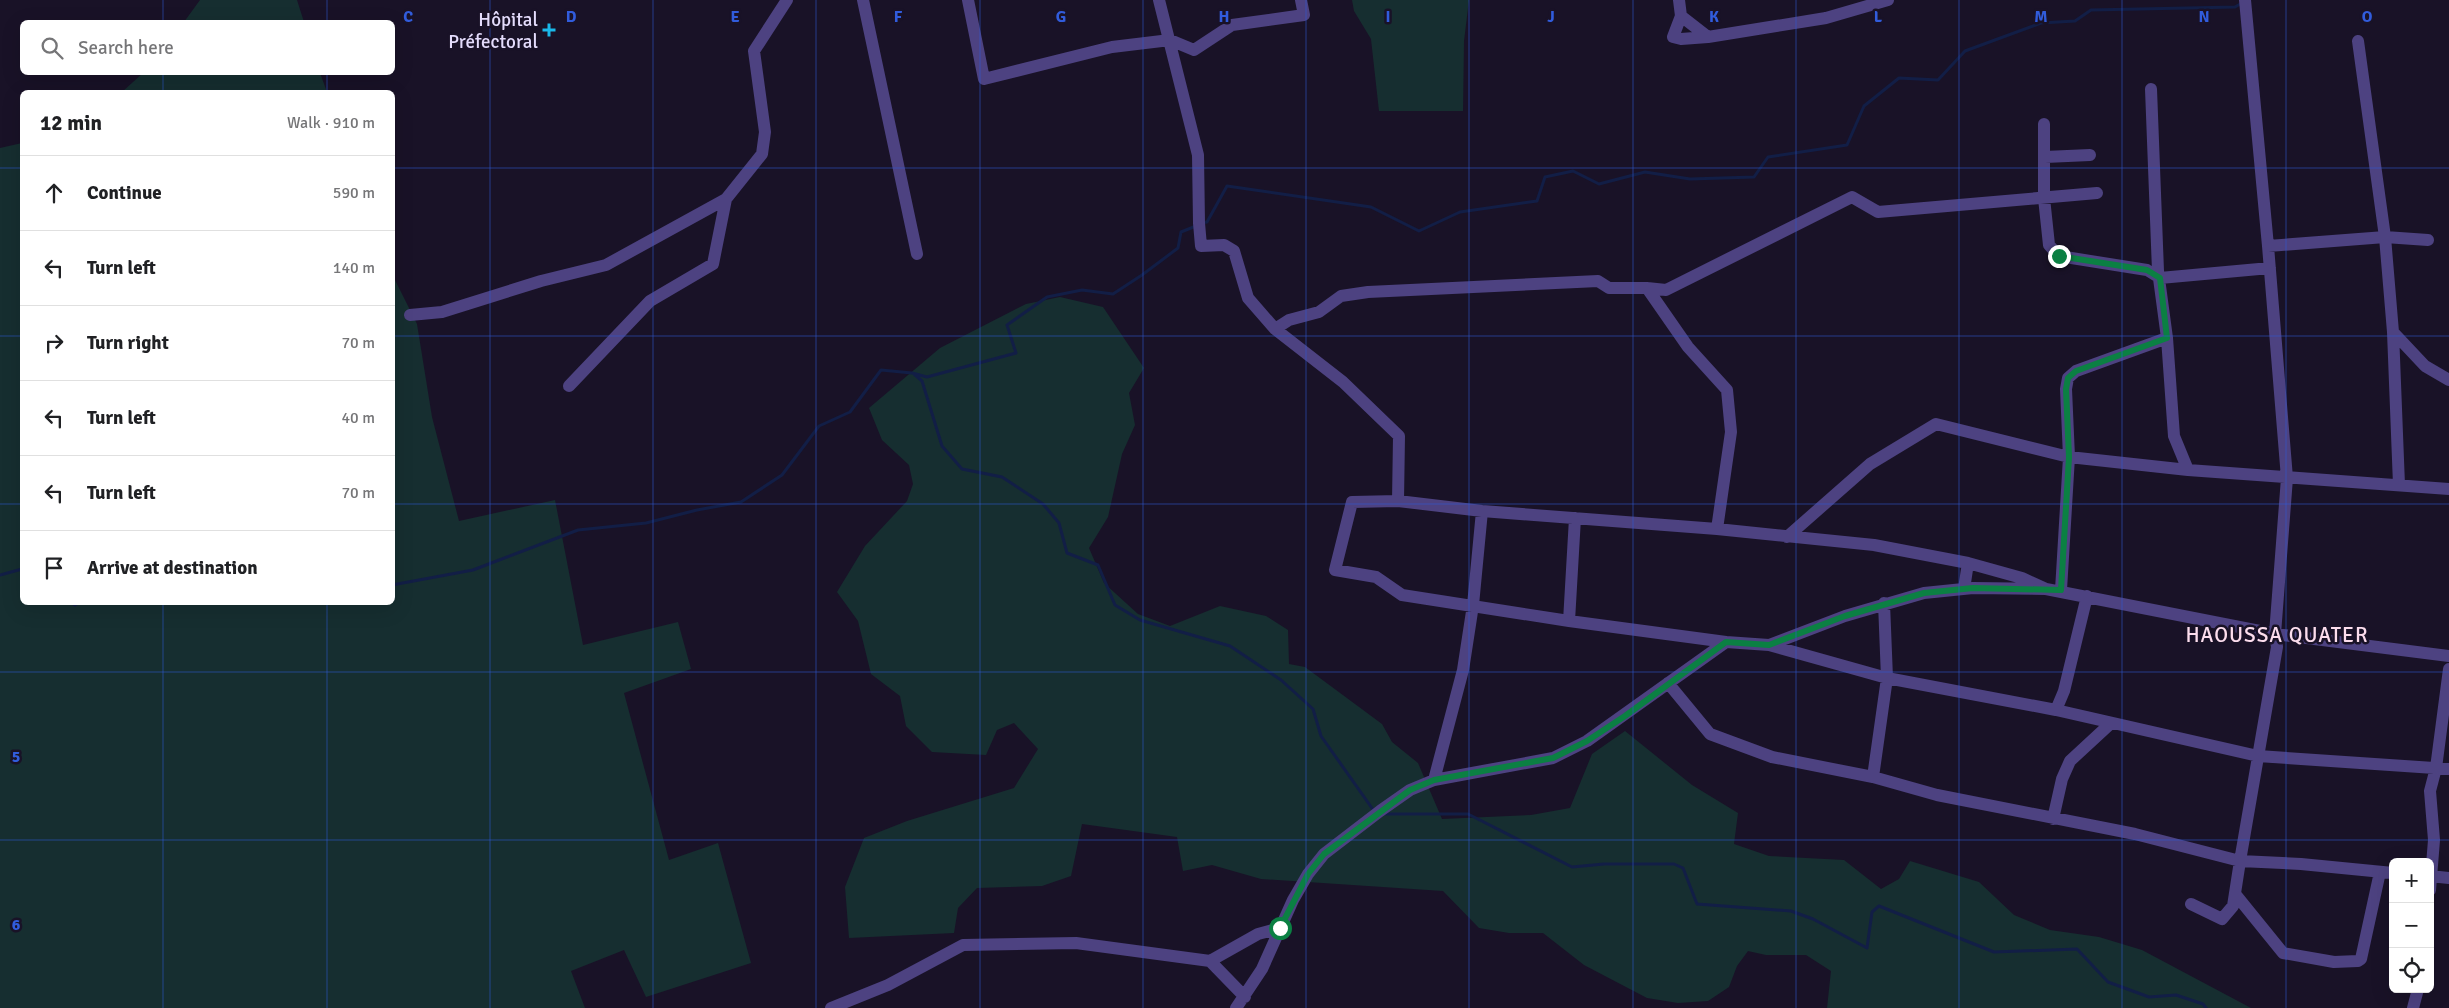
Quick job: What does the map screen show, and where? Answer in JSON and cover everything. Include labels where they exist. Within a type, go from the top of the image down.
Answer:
[{"type":"street","points":[[410,314],[442,312],[541,281],[606,265],[726,199],[762,154],[765,132],[754,51],[787,0]]},
{"type":"street","points":[[863,0],[916,254]]},
{"type":"street","points":[[968,0],[984,79],[1112,48],[1170,40],[1194,50],[1232,25],[1304,15],[1301,0]]},
{"type":"street","points":[[1159,0],[1198,155],[1201,246],[1224,245],[1234,251],[1248,298],[1274,329],[1343,382],[1399,436],[1398,501]]},
{"type":"street","points":[[1679,0],[1681,16],[1673,37],[1681,39],[1708,37],[1826,18],[1888,0]]},
{"type":"street","points":[[2190,904],[2222,919],[2233,906],[2277,647],[2275,634],[2287,478],[2270,268],[2245,5]]},
{"type":"street","points":[[1681,16],[1708,37]]},
{"type":"street","points":[[2358,41],[2385,237],[2393,332],[2399,485]]},
{"type":"street","points":[[2151,89],[2156,227],[2174,436],[2188,470]]},
{"type":"street","points":[[2044,124],[2044,198],[2049,245],[2059,256],[2147,270],[2160,278],[2270,268]]},
{"type":"street","points":[[2045,157],[2090,155]]},
{"type":"street","points":[[1274,329],[1288,320],[1319,312],[1341,296],[1368,292],[1598,281],[1609,288],[1666,290],[1852,197],[1878,212],[2097,193]]},
{"type":"street","points":[[569,386],[650,301],[712,264],[726,199]]},
{"type":"street","points":[[2268,246],[2385,237],[2428,240]]},
{"type":"street","points":[[1648,288],[1688,347],[1728,390],[1731,432],[1718,529]]},
{"type":"street","points":[[2393,332],[2425,366],[2449,380]]},
{"type":"street","points":[[2061,590],[2069,457],[2066,389],[2068,378],[2076,371],[2167,338]]},
{"type":"street","points":[[1787,537],[1870,464],[1936,424],[2069,457],[2188,470],[2449,489]]},
{"type":"street","points":[[2046,589],[2022,578],[1968,563],[1874,545],[1718,529],[1482,511],[1398,501],[1352,502],[1335,570],[1376,577],[1402,595],[1569,621],[1726,642],[1769,645],[1887,678],[2056,710],[2110,724],[2258,756],[2442,768]]},
{"type":"street","points":[[1434,780],[1463,670],[1473,605],[1482,511]]},
{"type":"street","points":[[1569,621],[1575,518]]},
{"type":"street","points":[[1964,589],[1968,563]]},
{"type":"street","points":[[1769,645],[1884,603],[1924,593],[1964,589],[2046,589],[2061,590],[2275,634],[2449,656]]},
{"type":"street","points":[[2056,710],[2064,691],[2087,596]]},
{"type":"street","points":[[1873,777],[1887,678],[1884,603]]},
{"type":"street","points":[[1236,1008],[1245,997],[1266,962],[1280,928],[1304,880],[1324,854],[1380,811],[1410,790],[1434,780],[1553,758],[1587,741],[1726,642]]},
{"type":"street","points":[[2432,858],[2434,840],[2430,791],[2442,768],[2449,669]]},
{"type":"street","points":[[1668,683],[1710,734],[1772,757],[1873,777],[1937,795],[2135,834],[2240,862],[2301,864],[2386,873],[2361,959],[2358,961],[2334,962],[2283,953],[2236,895]]},
{"type":"street","points":[[2053,819],[2062,779],[2070,761],[2110,724]]},
{"type":"street","points":[[2434,876],[2449,878]]},
{"type":"street","points":[[831,1008],[888,985],[964,945],[1076,943],[1210,961],[1258,934],[1280,928]]},
{"type":"street","points":[[1210,961],[1245,997]]},
{"type":"street","points":[[2413,1008],[2417,993]]},
{"type":"green space","points":[[200,0],[297,0],[303,20],[185,20]]},
{"type":"green space","points":[[1352,0],[1469,0],[1464,41],[1463,111],[1379,111],[1371,39],[1354,11]]},
{"type":"green space","points":[[141,75],[321,75],[326,90],[124,90]]},
{"type":"green space","points":[[20,143],[20,605],[395,605],[395,280],[417,324],[432,417],[459,521],[555,500],[583,645],[678,622],[691,669],[624,693],[669,860],[718,843],[751,963],[646,997],[624,950],[571,971],[585,1008],[0,1008],[0,148]]},
{"type":"green space","points":[[1060,297],[1103,307],[1144,368],[1129,393],[1135,425],[1122,454],[1108,517],[1089,548],[1104,583],[1138,614],[1170,626],[1220,606],[1266,616],[1288,630],[1289,664],[1305,667],[1382,724],[1392,742],[1418,763],[1442,819],[1531,815],[1570,808],[1592,754],[1625,731],[1692,785],[1738,813],[1734,844],[1769,856],[1844,860],[1881,889],[1899,879],[1910,861],[1979,882],[2014,915],[2050,930],[2099,937],[2142,950],[2251,1008],[1827,1008],[1831,971],[1806,955],[1766,955],[1748,951],[1737,966],[1729,987],[1708,1001],[1678,1003],[1647,998],[1584,965],[1543,933],[1509,933],[1479,928],[1443,891],[1261,879],[1212,865],[1183,871],[1177,837],[1082,824],[1071,876],[1042,886],[977,888],[958,908],[954,933],[849,938],[845,887],[864,838],[907,821],[1014,788],[1038,749],[1014,723],[997,730],[986,755],[932,752],[906,726],[900,696],[871,674],[858,621],[837,592],[865,546],[907,501],[913,484],[909,465],[882,440],[869,408],[940,348],[1026,304]]},
{"type":"waterway","points":[[1202,223],[1207,222],[1227,186],[1371,207],[1419,231],[1460,212],[1537,201],[1545,177],[1573,171],[1599,184],[1645,172],[1690,179],[1754,177],[1768,157],[1847,145],[1864,106],[1899,78],[1938,80],[1965,51],[2041,23],[2075,21],[2091,10],[2235,7],[2242,3]]},
{"type":"waterway","points":[[395,584],[473,570],[578,530],[646,523],[697,510],[741,502],[782,475],[819,426],[850,412],[881,370],[912,373],[927,377],[1016,353],[1007,325],[1047,297],[1082,290],[1113,294],[1178,248],[1181,232],[1196,226]]},
{"type":"waterway","points":[[914,374],[922,381],[942,446],[962,469],[1002,477],[1043,504],[1059,523],[1067,553],[1098,565],[1115,605],[1140,620],[1230,646],[1281,680],[1313,709],[1321,736],[1374,811]]},
{"type":"waterway","points":[[0,575],[20,570]]},
{"type":"waterway","points":[[1383,814],[1468,814],[1572,867],[1604,864],[1674,864],[1683,868],[1697,904],[1791,911],[1813,919],[1867,948],[1872,912],[1879,906],[1994,952],[2077,949],[2108,982],[2149,997],[2176,995],[2203,1004],[2206,1008]]},
{"type":"place","name":"Hôpital Préfectoral","points":[[549,30]]},
{"type":"district","name":"HAOUSSA QUATER","points":[[2277,635]]},
{"type":"route","points":[[1280,928],[1308,874],[1324,854],[1410,790],[1434,780],[1553,758],[1587,741],[1625,716],[1726,642],[1769,645],[1845,616],[1884,603],[1924,593],[1973,588],[2061,590],[2069,457],[2066,389],[2068,378],[2076,371],[2167,338],[2160,278],[2147,270],[2059,256]]}]
